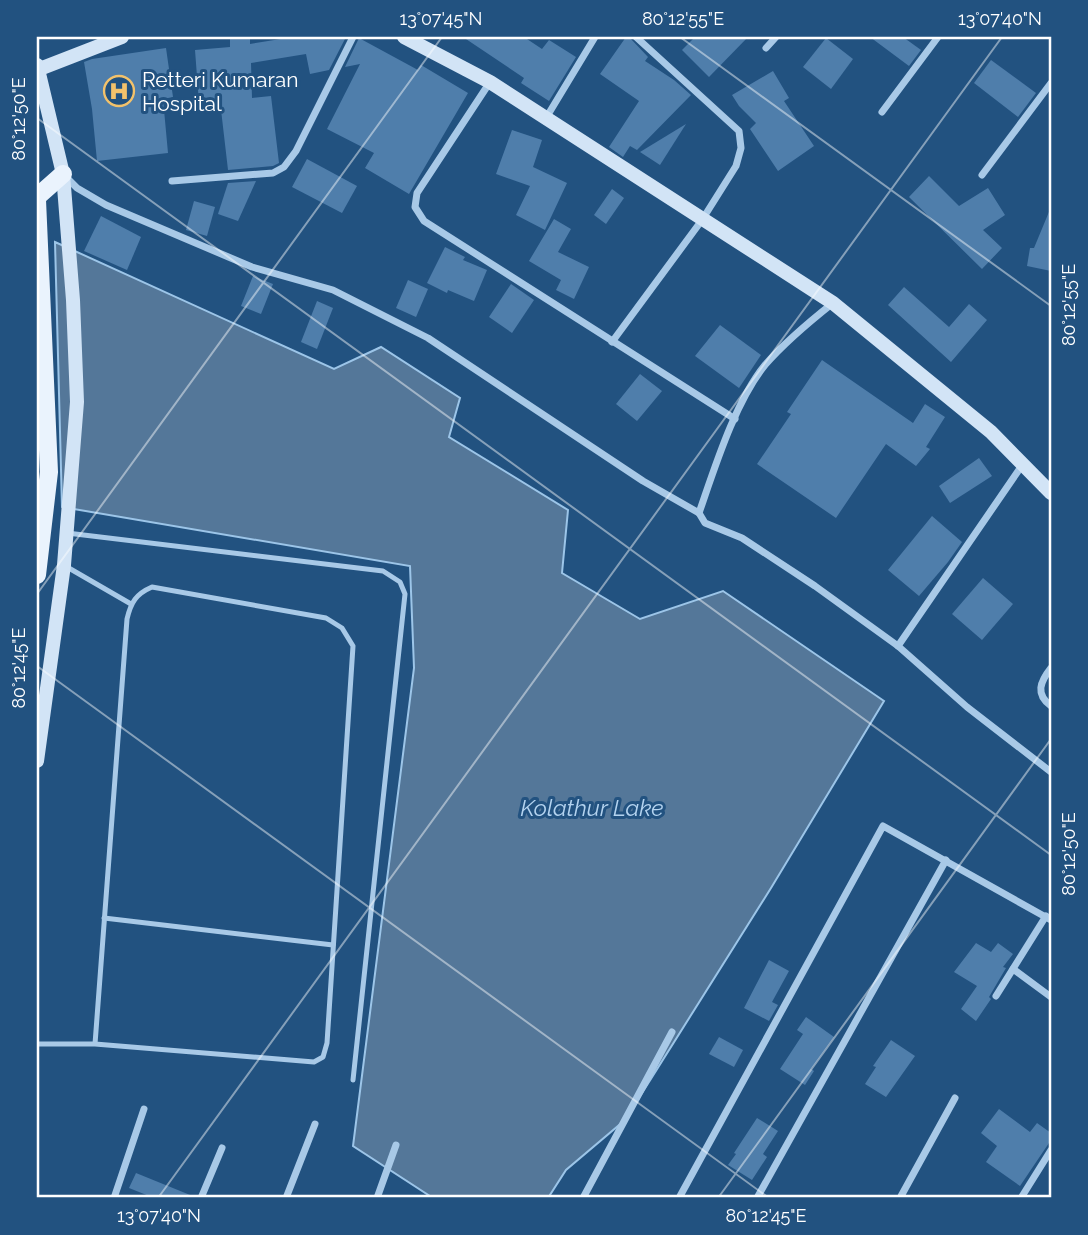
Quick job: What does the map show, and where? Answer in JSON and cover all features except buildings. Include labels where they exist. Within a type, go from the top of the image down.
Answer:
[{"type":"main road","points":[[37,575],[50,472],[37,199],[63,174]]},
{"type":"street","points":[[37,761],[64,565],[77,402],[73,300],[63,174],[37,68],[122,37]]},
{"type":"street","points":[[172,181],[273,173],[284,167],[296,151],[353,37]]},
{"type":"street","points":[[404,37],[490,82],[832,303],[991,432],[1051,493]]},
{"type":"street","points":[[546,118],[595,37]]},
{"type":"street","points":[[612,342],[702,220],[736,166],[741,148],[739,131],[636,37]]},
{"type":"street","points":[[766,48],[776,37]]},
{"type":"street","points":[[882,112],[938,37]]},
{"type":"street","points":[[490,82],[417,193],[415,207],[424,221],[736,419]]},
{"type":"street","points":[[982,175],[1051,83]]},
{"type":"street","points":[[63,174],[78,188],[106,205],[252,267],[333,290],[428,338],[643,481],[699,513],[712,528],[742,538],[815,586],[898,646],[967,707],[1051,772]]},
{"type":"street","points":[[699,513],[746,394],[765,366],[832,303]]},
{"type":"street","points":[[898,646],[1023,464]]},
{"type":"street","points":[[1051,668],[1041,681],[1040,692],[1045,702],[1051,706]]},
{"type":"street","points":[[679,1198],[883,826],[1049,918],[996,996]]},
{"type":"street","points":[[757,1198],[946,860]]},
{"type":"street","points":[[1013,969],[1051,997]]},
{"type":"street","points":[[583,1198],[672,1032]]},
{"type":"street","points":[[900,1198],[955,1098]]},
{"type":"street","points":[[114,1198],[144,1110]]},
{"type":"street","points":[[286,1198],[315,1124]]},
{"type":"street","points":[[377,1198],[396,1145]]},
{"type":"street","points":[[201,1198],[222,1147]]},
{"type":"street","points":[[1021,1198],[1051,1150]]},
{"type":"lane","points":[[67,533],[383,571],[400,582],[405,594],[353,1080]]},
{"type":"lane","points":[[64,565],[131,604]]},
{"type":"lane","points":[[37,1044],[95,1044],[314,1062],[323,1057],[327,1042],[354,646],[342,628],[326,618],[152,587],[140,592],[131,604],[127,619],[95,1044]]},
{"type":"lane","points":[[104,918],[333,945]]},
{"type":"water","name":"Kolathur Lake","points":[[55,242],[334,369],[381,347],[460,398],[449,437],[568,510],[562,573],[640,619],[723,591],[884,701],[771,888],[625,1120],[566,1170],[548,1198],[433,1198],[353,1146],[414,668],[410,566],[62,507]]},
{"type":"place","name":"Retteri Kumaran Hospital","points":[[119,91]]}]
